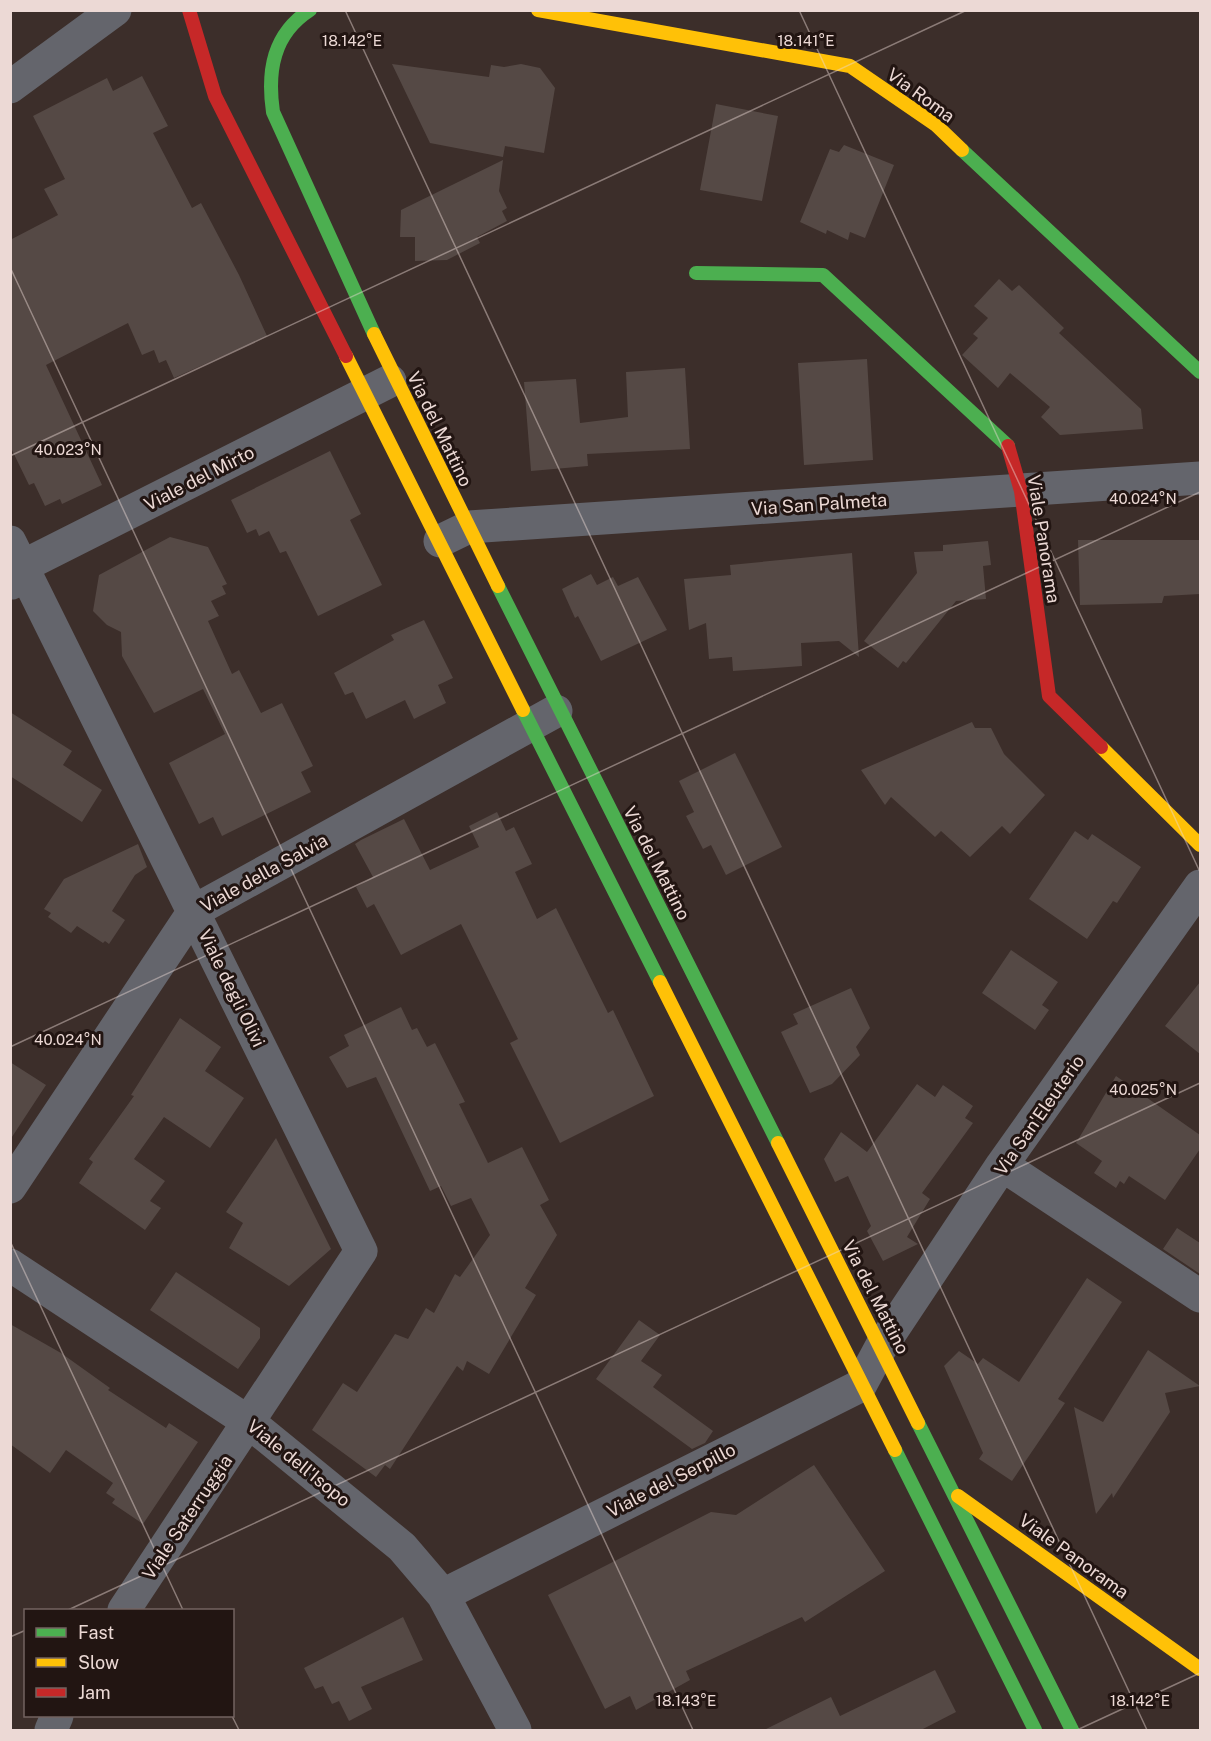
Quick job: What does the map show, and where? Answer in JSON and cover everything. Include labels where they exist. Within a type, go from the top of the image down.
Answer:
[{"type":"main road","name":"Via del Mattino","points":[[189,10],[215,96],[380,386],[546,716],[756,1099],[881,1347],[938,1500],[1035,1731]]},
{"type":"main road","name":"Via del Mattino","points":[[310,10],[296,17],[281,38],[270,68],[273,112],[380,386],[546,716],[725,1115],[860,1386],[938,1500],[1072,1731]]},
{"type":"main road","name":"Via Roma","points":[[538,10],[850,66],[936,125],[1200,372]]},
{"type":"main road","name":"Viale Panorama","points":[[696,273],[823,274],[1008,446],[1021,491],[1049,696],[1200,845]]},
{"type":"main road","name":"Viale Panorama","points":[[938,1500],[1200,1670]]},
{"type":"street","points":[[10,87],[115,10]]},
{"type":"street","name":"Viale del Mirto","points":[[15,565],[380,386]]},
{"type":"street","name":"Via San Palmeta","points":[[454,534],[1200,478]]},
{"type":"street","name":"Viale degli Olivi","points":[[15,565],[194,911],[362,1251],[250,1423]]},
{"type":"street","name":"Viale della Salvia","points":[[10,1186],[194,911],[546,716]]},
{"type":"street","name":"Via San'Eleuterio","points":[[881,1347],[1002,1166],[1200,886]]},
{"type":"street","points":[[725,1115],[756,1099]]},
{"type":"street","points":[[1002,1166],[1200,1296]]},
{"type":"street","name":"Viale dell'Isopo","points":[[10,1265],[250,1423],[402,1547],[443,1595],[515,1731]]},
{"type":"street","points":[[860,1386],[881,1347]]},
{"type":"street","name":"Viale del Serpillo","points":[[443,1595],[860,1386]]},
{"type":"street","name":"Viale Saterruggia","points":[[125,1609],[250,1423]]},
{"type":"street","points":[[51,1731],[57,1717]]},
{"type":"building","points":[[392,64],[489,77],[491,65],[504,67],[521,64],[540,68],[555,88],[544,153],[505,146],[503,157],[430,143]]},
{"type":"building","points":[[142,76],[168,126],[153,133],[192,208],[201,203],[239,275],[267,336],[174,378],[166,360],[159,363],[154,350],[142,355],[128,323],[46,365],[102,485],[62,504],[60,499],[45,506],[34,483],[29,485],[10,446],[10,240],[58,215],[44,189],[65,179],[33,116],[107,78],[113,91]]},
{"type":"building","points":[[716,104],[778,116],[762,201],[700,190]]},
{"type":"building","points":[[844,145],[894,165],[865,238],[850,232],[848,240],[827,230],[826,234],[800,222],[830,149],[839,152]]},
{"type":"building","points":[[503,160],[499,191],[507,208],[502,211],[507,221],[477,237],[480,243],[447,260],[415,261],[415,237],[400,237],[401,210]]},
{"type":"building","points":[[999,279],[1012,291],[1019,285],[1064,328],[1059,333],[1141,409],[1143,429],[1060,435],[1041,417],[1050,407],[1010,373],[998,388],[962,355],[978,338],[973,334],[988,318],[974,306]]},
{"type":"building","points":[[867,359],[873,460],[804,465],[798,363]]},
{"type":"building","points":[[685,368],[690,449],[587,454],[588,466],[531,471],[524,382],[576,379],[580,423],[628,417],[626,372]]},
{"type":"building","points":[[330,451],[361,514],[350,520],[382,585],[318,616],[286,551],[280,553],[269,531],[259,536],[256,529],[247,533],[231,500]]},
{"type":"building","points":[[170,537],[208,547],[227,584],[222,586],[226,594],[211,601],[219,616],[208,621],[232,674],[239,670],[261,713],[282,703],[313,766],[301,772],[311,792],[222,836],[213,817],[199,824],[169,763],[225,734],[203,689],[154,713],[122,656],[121,632],[107,625],[93,611],[99,575]]},
{"type":"building","points":[[1078,540],[1200,540],[1200,594],[1164,596],[1162,603],[1080,605]]},
{"type":"building","points":[[988,541],[991,565],[983,566],[986,599],[956,601],[906,663],[903,661],[898,668],[864,641],[917,573],[914,552],[943,551],[943,545]]},
{"type":"building","points":[[852,553],[859,657],[839,641],[801,643],[802,666],[733,671],[732,657],[709,659],[706,623],[689,630],[684,579],[731,575],[730,565]]},
{"type":"building","points":[[591,574],[597,585],[613,577],[618,586],[638,577],[667,630],[601,661],[578,616],[575,618],[562,589]]},
{"type":"building","points":[[424,620],[453,678],[438,685],[446,703],[414,719],[405,700],[366,719],[353,692],[345,695],[334,673],[394,640],[391,635]]},
{"type":"building","points":[[10,712],[72,751],[63,765],[102,790],[82,822],[10,776]]},
{"type":"building","points":[[972,722],[975,728],[991,728],[1004,754],[1045,795],[1010,834],[1002,826],[970,857],[941,831],[935,837],[891,797],[885,805],[861,770]]},
{"type":"building","points":[[735,753],[782,847],[726,875],[711,845],[703,849],[686,816],[694,812],[679,781]]},
{"type":"building","points":[[497,812],[506,831],[514,827],[532,864],[515,872],[537,919],[556,908],[608,1013],[613,1010],[654,1096],[560,1143],[510,1043],[518,1039],[461,924],[401,955],[374,904],[367,908],[356,887],[373,877],[355,844],[361,840],[404,819],[430,870],[479,847],[469,826]]},
{"type":"building","points":[[1075,831],[1088,840],[1092,834],[1141,867],[1117,903],[1113,901],[1087,939],[1029,899]]},
{"type":"building","points":[[138,844],[147,867],[135,875],[112,911],[125,920],[109,944],[105,941],[103,943],[77,926],[71,933],[48,917],[51,913],[44,909],[64,879]]},
{"type":"building","points":[[1011,950],[1058,982],[1042,1005],[1049,1010],[1035,1030],[982,993]]},
{"type":"building","points":[[1200,982],[1200,1054],[1165,1026]]},
{"type":"building","points":[[851,988],[870,1028],[856,1047],[860,1055],[832,1084],[810,1093],[781,1032],[798,1024],[793,1014]]},
{"type":"building","points":[[401,1007],[412,1030],[417,1028],[427,1047],[435,1043],[465,1102],[459,1104],[488,1163],[522,1147],[549,1200],[540,1205],[557,1235],[525,1288],[536,1295],[489,1374],[467,1361],[463,1371],[457,1366],[390,1469],[385,1465],[376,1477],[312,1430],[343,1383],[357,1392],[395,1334],[408,1339],[426,1308],[434,1313],[455,1274],[460,1277],[490,1235],[471,1198],[451,1206],[441,1186],[430,1191],[376,1077],[347,1088],[329,1057],[349,1046],[344,1035]]},
{"type":"building","points":[[180,1018],[221,1047],[205,1071],[244,1098],[210,1148],[164,1117],[134,1159],[165,1181],[150,1201],[161,1208],[145,1230],[79,1183],[93,1162],[89,1159],[134,1096],[131,1095]]},
{"type":"building","points":[[10,1062],[46,1085],[10,1140]]},
{"type":"building","points":[[1116,1076],[1200,1135],[1200,1149],[1165,1200],[1129,1176],[1124,1184],[1120,1181],[1116,1188],[1094,1173],[1102,1161],[1076,1143]]},
{"type":"building","points":[[917,1084],[935,1097],[943,1085],[973,1106],[965,1118],[973,1123],[922,1193],[930,1199],[907,1237],[918,1244],[883,1261],[867,1231],[871,1226],[848,1176],[835,1182],[824,1159],[841,1132],[867,1152]]},
{"type":"building","points":[[276,1138],[331,1249],[289,1286],[229,1248],[243,1223],[226,1212]]},
{"type":"building","points":[[1177,1228],[1200,1243],[1200,1274],[1163,1249]]},
{"type":"building","points":[[176,1272],[260,1328],[260,1338],[238,1369],[150,1310]]},
{"type":"building","points":[[1087,1278],[1122,1302],[1058,1399],[1065,1403],[1012,1481],[979,1459],[983,1453],[944,1366],[959,1351],[978,1364],[983,1358],[1019,1382]]},
{"type":"building","points":[[639,1320],[660,1335],[641,1361],[662,1375],[653,1387],[713,1431],[705,1443],[692,1449],[596,1379]]},
{"type":"building","points":[[10,1324],[61,1353],[110,1388],[108,1390],[166,1428],[169,1423],[198,1442],[143,1524],[112,1503],[115,1499],[106,1493],[113,1483],[66,1450],[50,1473],[10,1444]]},
{"type":"building","points":[[1148,1350],[1200,1386],[1165,1393],[1170,1412],[1113,1498],[1112,1493],[1096,1514],[1074,1407],[1103,1422]]},
{"type":"building","points":[[814,1465],[885,1571],[805,1622],[802,1617],[686,1671],[690,1680],[636,1710],[630,1696],[605,1709],[548,1595],[711,1512],[736,1515]]},
{"type":"building","points":[[403,1617],[423,1660],[361,1687],[372,1709],[349,1721],[339,1701],[332,1704],[323,1686],[315,1689],[304,1668]]},
{"type":"building","points":[[935,1670],[956,1712],[919,1731],[762,1731],[831,1697],[840,1716]]},
{"type":"traffic: fast","points":[[310,10],[288,30],[275,55],[271,82],[273,112],[374,334]]},
{"type":"traffic: fast","points":[[962,150],[1200,372]]},
{"type":"traffic: fast","points":[[696,273],[823,275],[1008,446]]},
{"type":"traffic: fast","points":[[498,586],[778,1143]]},
{"type":"traffic: fast","points":[[523,710],[660,982]]},
{"type":"traffic: fast","points":[[918,1423],[1072,1730]]},
{"type":"traffic: fast","points":[[895,1450],[1035,1730]]},
{"type":"traffic: slow","points":[[538,10],[850,66],[936,125],[962,150]]},
{"type":"traffic: slow","points":[[374,334],[498,586]]},
{"type":"traffic: slow","points":[[346,356],[523,710]]},
{"type":"traffic: slow","points":[[1101,747],[1200,845]]},
{"type":"traffic: slow","points":[[660,982],[895,1450]]},
{"type":"traffic: slow","points":[[778,1143],[918,1423]]},
{"type":"traffic: slow","points":[[958,1496],[1200,1669]]},
{"type":"traffic: jam","points":[[189,10],[215,96],[346,356]]},
{"type":"traffic: jam","points":[[1008,446],[1021,491],[1049,696],[1101,747]]}]
